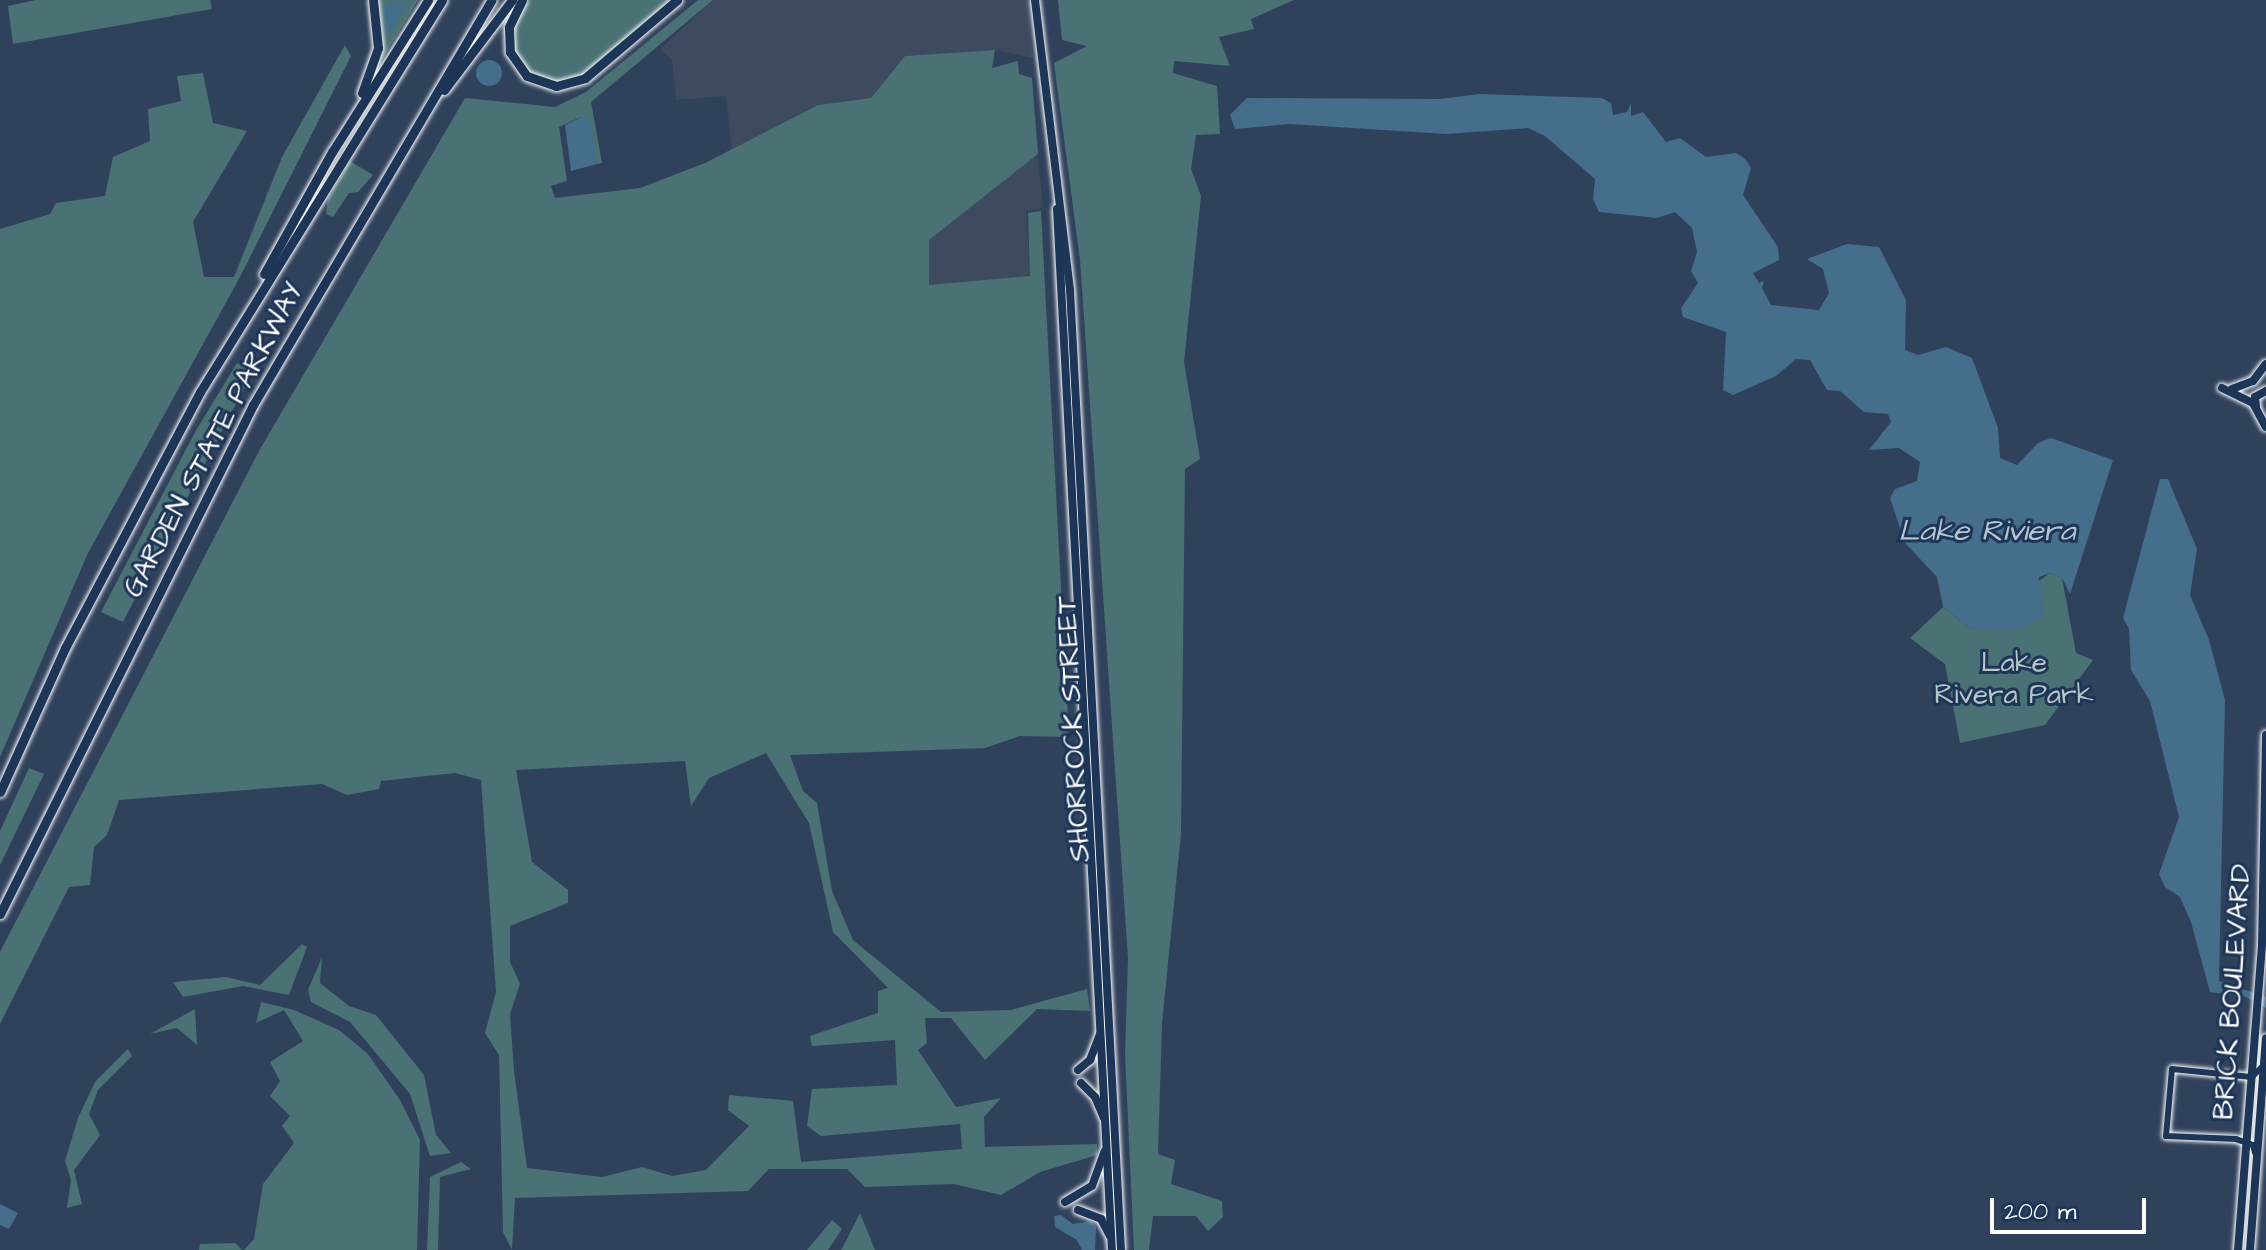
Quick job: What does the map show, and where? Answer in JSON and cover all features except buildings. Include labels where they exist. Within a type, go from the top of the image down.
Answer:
[{"type":"highway","points":[[357,110],[378,48],[373,0]]},
{"type":"highway","points":[[260,289],[269,260],[357,110],[428,0]]},
{"type":"highway","name":"GARDEN STATE PARKWAY","points":[[0,792],[137,509],[260,289],[442,0]]},
{"type":"highway","name":"GARDEN STATE PARKWAY","points":[[0,914],[253,405],[492,0]]},
{"type":"highway","points":[[426,111],[512,0]]},
{"type":"highway","points":[[522,0],[508,31],[510,52],[527,76],[556,86],[585,78],[677,0]]},
{"type":"main road","name":"SHORROCK STREET","points":[[1035,0],[1043,93],[1070,290],[1103,838],[1121,1250]]},
{"type":"main road","name":"SHORROCK STREET","points":[[1057,208],[1112,1246]]},
{"type":"main road","points":[[2256,407],[2227,389],[2253,381],[2266,364]]},
{"type":"main road","points":[[2266,391],[2255,397],[2256,407],[2266,427]]},
{"type":"main road","points":[[1095,708],[1094,760],[1088,773],[1095,786],[1103,838]]},
{"type":"main road","name":"BRICK BOULEVARD","points":[[2238,1250],[2259,986],[2266,735]]},
{"type":"main road","points":[[1112,1015],[1105,1075],[1117,1126]]},
{"type":"main road","points":[[1078,1070],[1097,1048],[1102,1026]]},
{"type":"main road","name":"BRICK BOULEVARD","points":[[2250,1250],[2266,1039]]},
{"type":"main road","points":[[1081,1083],[1095,1097],[1106,1121]]},
{"type":"main road","points":[[1065,1202],[1092,1186],[1107,1143]]},
{"type":"main road","points":[[1078,1210],[1101,1219],[1112,1246]]},
{"type":"street","points":[[2255,1153],[2245,1142],[2166,1136],[2172,1069],[2252,1077],[2264,1065]]},
{"type":"shaded area","points":[[713,0],[1027,0],[1033,58],[995,50],[905,56],[871,98],[818,105],[732,149],[726,96],[676,100],[672,60],[660,49]]},
{"type":"shaded area","points":[[1038,157],[1043,208],[1026,211],[1031,279],[926,289],[923,241],[1017,160]]},
{"type":"green space","points":[[36,0],[210,0],[212,9],[13,44],[8,6]]},
{"type":"green space","points":[[377,0],[418,0],[376,69],[382,33]]},
{"type":"green space","points":[[529,0],[674,0],[578,79],[550,83],[528,74],[514,50],[512,30]]},
{"type":"green space","points":[[698,0],[713,0],[591,102],[602,163],[597,164],[581,117],[559,127],[567,181],[551,186],[555,198],[640,188],[705,163],[818,105],[871,98],[905,56],[995,50],[992,68],[1018,61],[1019,74],[1032,78],[1038,154],[929,240],[929,285],[1030,276],[1028,213],[1041,211],[1069,737],[1020,736],[985,748],[790,755],[803,791],[817,803],[832,891],[853,940],[941,1012],[1011,1010],[1087,989],[1090,1011],[1037,1009],[985,1060],[951,1018],[925,1018],[927,1043],[918,1050],[956,1107],[1001,1098],[984,1117],[985,1147],[1097,1144],[1097,1155],[1040,1172],[1001,1195],[954,1184],[865,1187],[847,1169],[769,1169],[748,1191],[515,1198],[512,1250],[503,1232],[499,1055],[485,1033],[496,992],[481,780],[455,773],[381,781],[379,789],[347,795],[322,784],[119,800],[107,835],[94,847],[90,885],[69,887],[0,1024],[0,952],[259,451],[465,98],[555,107],[586,92]],"holes":[[[766,753],[809,823],[833,932],[888,988],[878,991],[878,1013],[810,1036],[812,1046],[895,1040],[897,1085],[812,1089],[807,1126],[821,1136],[960,1124],[962,1149],[801,1162],[793,1101],[729,1095],[728,1110],[749,1126],[706,1170],[672,1176],[642,1167],[602,1177],[527,1168],[514,1071],[510,1014],[520,984],[510,962],[510,926],[568,903],[568,890],[532,862],[516,770],[685,761],[691,806],[709,778]]]},
{"type":"green space","points":[[1058,0],[1294,0],[1251,19],[1254,29],[1219,37],[1230,66],[1174,61],[1173,73],[1217,86],[1220,134],[1196,135],[1191,169],[1201,196],[1184,362],[1200,459],[1185,469],[1181,834],[1162,1023],[1158,1154],[1175,1160],[1171,1184],[1222,1201],[1223,1217],[1208,1231],[1196,1216],[1153,1216],[1149,1250],[1134,1250],[1125,1055],[1128,958],[1080,260],[1054,63],[1087,46],[1062,40]]},
{"type":"green space","points":[[345,45],[351,56],[240,277],[88,553],[0,757],[0,229],[50,214],[56,203],[105,196],[113,157],[150,141],[148,109],[181,101],[177,76],[203,73],[213,123],[247,131],[193,222],[204,277],[234,277],[282,157]]},
{"type":"green space","points":[[350,161],[373,175],[358,192],[349,193],[333,217],[326,214],[328,198]]},
{"type":"green space","points":[[237,363],[253,371],[123,622],[101,612],[195,432]]},
{"type":"green space","name":"Lake Rivera Park","points":[[2050,573],[2062,578],[2076,653],[2093,660],[2045,725],[1960,743],[1945,664],[1910,638],[1943,607],[1972,630]]},
{"type":"green space","points":[[29,768],[44,774],[0,865],[0,831]]},
{"type":"green space","points":[[302,944],[307,947],[289,995],[243,986],[183,997],[173,982],[226,977],[260,985]]},
{"type":"green space","points":[[322,957],[320,983],[349,1006],[376,1015],[424,1075],[436,1135],[451,1153],[430,1156],[410,1094],[350,1022],[311,1002],[308,990]]},
{"type":"green space","points":[[261,1002],[294,1010],[339,1030],[368,1054],[400,1100],[420,1140],[417,1250],[244,1250],[254,1239],[263,1184],[294,1143],[282,1126],[290,1116],[270,1096],[280,1081],[270,1062],[303,1041],[284,1010],[256,1023]]},
{"type":"green space","points":[[195,1009],[197,1045],[177,1028],[150,1034]]},
{"type":"green space","points":[[128,1049],[132,1056],[98,1090],[89,1114],[100,1135],[74,1170],[82,1204],[67,1208],[71,1180],[65,1161],[78,1118],[95,1082]]},
{"type":"green space","points":[[461,1162],[471,1169],[440,1177],[438,1250],[427,1250],[430,1177]]},
{"type":"green space","points":[[860,1213],[875,1250],[841,1250],[848,1237]]},
{"type":"green space","points":[[832,1220],[842,1229],[828,1250],[807,1250]]},
{"type":"green space","points":[[235,1243],[242,1250],[199,1250],[200,1244]]},
{"type":"water","points":[[393,1],[408,3],[387,38],[383,9]]},
{"type":"water","points":[[489,60],[498,64],[502,73],[498,82],[489,86],[480,82],[476,73],[480,64]]},
{"type":"water","name":"Lake Riviera","points":[[1479,94],[1602,98],[1611,103],[1613,115],[1627,112],[1631,103],[1631,116],[1643,112],[1666,142],[1680,138],[1706,157],[1736,153],[1745,159],[1751,168],[1743,195],[1778,247],[1779,260],[1753,273],[1759,283],[1764,281],[1762,288],[1771,305],[1819,310],[1829,293],[1823,269],[1807,259],[1847,244],[1879,247],[1906,300],[1905,350],[1918,355],[1946,347],[1972,358],[1998,428],[2000,458],[2017,465],[2038,443],[2051,438],[2113,460],[2070,594],[2062,578],[2050,573],[2039,577],[2044,615],[2019,629],[1972,630],[1943,607],[1937,577],[1905,543],[1890,498],[1895,489],[1917,481],[1920,462],[1899,448],[1869,450],[1891,422],[1888,414],[1864,412],[1840,391],[1827,390],[1810,360],[1796,359],[1776,376],[1733,395],[1723,390],[1726,332],[1683,317],[1681,308],[1698,283],[1691,271],[1697,252],[1692,228],[1675,212],[1657,218],[1599,212],[1593,199],[1595,179],[1545,136],[1528,128],[1446,134],[1290,124],[1235,129],[1230,115],[1247,98],[1440,99]]},
{"type":"water","points":[[582,117],[590,121],[597,164],[571,171],[565,125]]},
{"type":"water","points":[[2160,479],[2168,479],[2197,549],[2190,595],[2209,640],[2225,700],[2219,981],[2266,997],[2266,1008],[2246,997],[2210,992],[2191,922],[2180,897],[2165,887],[2159,874],[2179,817],[2150,701],[2131,670],[2129,629],[2123,618]]},
{"type":"water","points":[[0,1204],[18,1213],[9,1229],[0,1225]]},
{"type":"water","points":[[1061,1215],[1073,1224],[1091,1221],[1096,1227],[1095,1250],[1082,1250],[1077,1240],[1055,1227],[1054,1216]]}]
